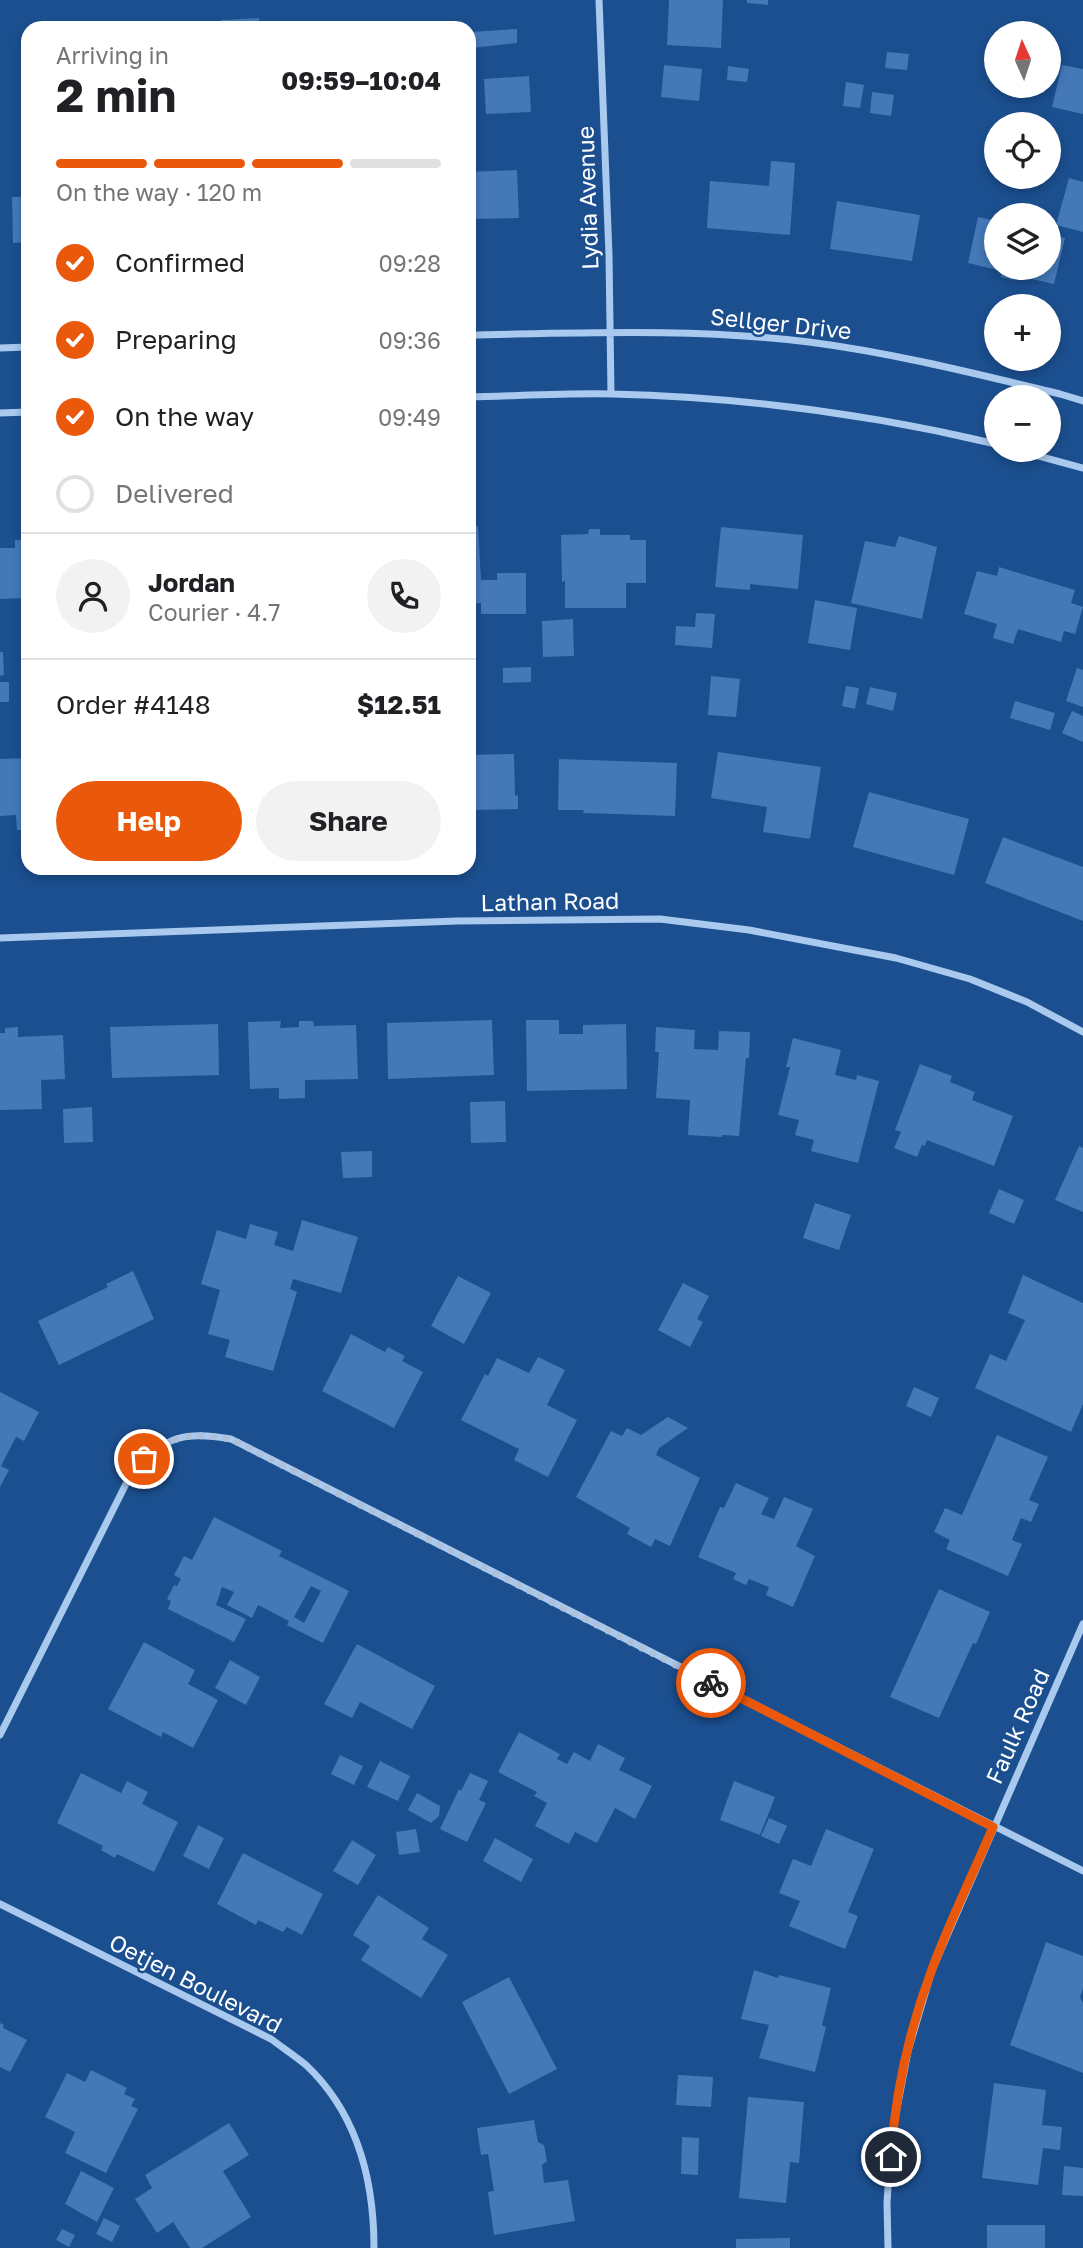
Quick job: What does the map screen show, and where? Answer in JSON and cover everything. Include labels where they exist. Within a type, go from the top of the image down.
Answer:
[{"type":"street","name":"Lydia Avenue","points":[[599,0],[611,394]]},
{"type":"street","name":"Sellger Drive","points":[[476,335],[704,334],[809,342],[913,359],[1083,401]]},
{"type":"street","points":[[0,348],[21,347]]},
{"type":"street","points":[[476,397],[611,394],[740,401],[828,411],[984,442]]},
{"type":"street","points":[[0,413],[21,412]]},
{"type":"street","points":[[1061,462],[1083,468]]},
{"type":"street","name":"Lathan Road","points":[[0,938],[457,921],[660,919],[749,930],[896,958],[970,979],[1027,1002],[1083,1031]]},
{"type":"street","points":[[0,1735],[134,1468],[155,1449],[175,1439],[203,1434],[231,1439],[1083,1871]]},
{"type":"street","name":"Faulk Road","points":[[888,2248],[887,2202],[892,2134],[908,2051],[932,1970],[1083,1624]]},
{"type":"street","name":"Oetjen Boulevard","points":[[0,1905],[271,2039],[306,2066],[335,2100],[357,2139],[368,2172],[374,2216],[374,2248]]},
{"type":"building","points":[[669,0],[723,0],[721,48],[667,45]]},
{"type":"building","points":[[747,0],[768,0],[768,5],[747,3]]},
{"type":"building","points":[[259,18],[259,21],[221,20]]},
{"type":"building","points":[[517,29],[517,43],[476,48],[476,32]]},
{"type":"building","points":[[887,52],[909,54],[907,70],[885,68]]},
{"type":"building","points":[[664,65],[702,69],[699,101],[661,97]]},
{"type":"building","points":[[1062,65],[1083,69],[1083,114],[1052,107],[1054,98],[1061,98]]},
{"type":"building","points":[[728,66],[749,69],[747,82],[727,80]]},
{"type":"building","points":[[529,76],[531,112],[486,114],[484,79]]},
{"type":"building","points":[[846,82],[864,85],[860,108],[843,106]]},
{"type":"building","points":[[872,92],[894,95],[891,116],[870,113]]},
{"type":"building","points":[[771,161],[795,163],[790,235],[707,228],[710,181],[769,186]]},
{"type":"building","points":[[517,170],[519,218],[476,219],[476,172]]},
{"type":"building","points":[[1069,178],[1083,182],[1083,232],[1061,226],[1061,207]]},
{"type":"building","points":[[12,197],[21,197],[21,242],[13,243]]},
{"type":"building","points":[[837,201],[920,215],[912,261],[830,249]]},
{"type":"building","points":[[978,217],[984,218],[984,267],[968,263]]},
{"type":"building","points":[[1061,237],[1065,238],[1061,255]]},
{"type":"building","points":[[1036,280],[1055,280],[1054,284]]},
{"type":"building","points":[[476,526],[481,580],[497,580],[497,573],[526,573],[526,614],[481,614],[481,603],[476,603]]},
{"type":"building","points":[[721,527],[803,535],[798,589],[750,584],[750,590],[715,587]]},
{"type":"building","points":[[589,529],[600,529],[600,535],[630,535],[630,540],[646,540],[646,583],[626,583],[626,608],[565,608],[561,535],[588,534]]},
{"type":"building","points":[[899,536],[937,547],[922,619],[851,603],[865,541],[895,547]]},
{"type":"building","points":[[15,540],[21,540],[21,598],[0,599],[0,548],[15,548]]},
{"type":"building","points":[[999,567],[1075,590],[1071,603],[1083,607],[1075,634],[1064,631],[1061,642],[1018,629],[1013,644],[993,638],[997,624],[964,614],[977,571],[997,576]]},
{"type":"building","points":[[815,600],[857,608],[850,650],[808,643]]},
{"type":"building","points":[[696,613],[715,614],[712,648],[675,645],[676,626],[695,627]]},
{"type":"building","points":[[573,619],[574,656],[543,657],[542,621]]},
{"type":"building","points":[[0,652],[3,652],[4,675],[0,676]]},
{"type":"building","points":[[531,667],[531,682],[503,683],[503,668]]},
{"type":"building","points":[[1077,668],[1083,670],[1083,707],[1066,701]]},
{"type":"building","points":[[711,676],[740,679],[736,717],[708,715]]},
{"type":"building","points":[[0,682],[9,682],[9,702],[0,702]]},
{"type":"building","points":[[846,686],[859,688],[855,709],[842,706]]},
{"type":"building","points":[[870,687],[897,693],[893,711],[866,704]]},
{"type":"building","points":[[1015,701],[1055,713],[1050,730],[1010,718]]},
{"type":"building","points":[[1072,711],[1083,716],[1083,742],[1062,733]]},
{"type":"building","points":[[718,752],[821,767],[810,839],[763,832],[767,807],[711,798]]},
{"type":"building","points":[[514,754],[518,809],[476,810],[476,755]]},
{"type":"building","points":[[21,758],[21,830],[17,830],[16,815],[0,816],[0,759]]},
{"type":"building","points":[[559,759],[677,763],[675,816],[558,810]]},
{"type":"building","points":[[869,792],[969,819],[954,875],[853,847]]},
{"type":"building","points":[[1003,837],[1083,867],[1083,921],[985,883]]},
{"type":"building","points":[[492,1020],[494,1075],[388,1079],[387,1023]]},
{"type":"building","points":[[526,1020],[559,1020],[559,1034],[583,1034],[583,1025],[626,1024],[627,1089],[527,1091]]},
{"type":"building","points":[[281,1021],[280,1028],[299,1027],[299,1021],[313,1021],[314,1026],[356,1025],[358,1079],[305,1080],[305,1098],[279,1099],[279,1088],[250,1089],[248,1022]]},
{"type":"building","points":[[218,1024],[219,1075],[112,1078],[110,1027]]},
{"type":"building","points":[[18,1027],[18,1037],[63,1035],[65,1079],[41,1080],[42,1109],[0,1110],[0,1033],[5,1033],[5,1028]]},
{"type":"building","points":[[656,1027],[695,1030],[694,1049],[718,1050],[719,1031],[750,1032],[739,1136],[688,1135],[690,1100],[656,1098],[659,1052],[655,1052]]},
{"type":"building","points":[[793,1038],[841,1050],[835,1075],[856,1080],[857,1075],[879,1081],[858,1163],[811,1151],[814,1140],[795,1135],[799,1120],[778,1115],[790,1067],[786,1067]]},
{"type":"building","points":[[920,1064],[952,1076],[950,1082],[975,1092],[972,1100],[1013,1116],[994,1166],[927,1140],[917,1157],[894,1148],[901,1132],[895,1130]]},
{"type":"building","points":[[505,1101],[506,1142],[471,1143],[470,1102]]},
{"type":"building","points":[[92,1107],[93,1142],[64,1143],[63,1109]]},
{"type":"building","points":[[1079,1146],[1083,1148],[1083,1212],[1055,1200]]},
{"type":"building","points":[[372,1151],[372,1177],[343,1178],[341,1152]]},
{"type":"building","points":[[999,1189],[1024,1200],[1014,1224],[989,1213]]},
{"type":"building","points":[[815,1203],[851,1215],[839,1250],[803,1238]]},
{"type":"building","points":[[302,1220],[358,1237],[341,1293],[293,1279],[290,1289],[297,1292],[273,1371],[225,1357],[230,1340],[208,1334],[220,1290],[201,1284],[217,1230],[246,1239],[250,1224],[278,1232],[274,1245],[293,1251]]},
{"type":"building","points":[[133,1271],[154,1319],[59,1365],[38,1321],[108,1287],[106,1284]]},
{"type":"building","points":[[1023,1275],[1083,1303],[1083,1404],[1071,1432],[975,1388],[990,1354],[1006,1361],[1025,1320],[1008,1313]]},
{"type":"building","points":[[458,1276],[491,1293],[464,1344],[431,1326]]},
{"type":"building","points":[[683,1283],[709,1296],[697,1319],[703,1322],[690,1347],[658,1330]]},
{"type":"building","points":[[351,1334],[385,1352],[388,1347],[405,1356],[402,1361],[423,1372],[394,1428],[322,1391]]},
{"type":"building","points":[[538,1357],[565,1370],[547,1405],[577,1420],[548,1477],[514,1460],[519,1449],[461,1420],[485,1374],[488,1376],[497,1358],[529,1373]]},
{"type":"building","points":[[914,1387],[939,1398],[931,1417],[906,1406]]},
{"type":"building","points":[[0,1392],[39,1412],[24,1441],[16,1437],[1,1466],[9,1470],[0,1487]]},
{"type":"building","points":[[668,1417],[688,1428],[659,1448],[656,1455],[700,1478],[670,1546],[655,1539],[651,1547],[627,1534],[630,1528],[576,1497],[611,1431],[622,1436],[627,1428],[641,1435]]},
{"type":"building","points":[[997,1435],[1048,1457],[1029,1500],[1039,1504],[1031,1522],[1021,1518],[1012,1540],[1022,1544],[1008,1576],[946,1549],[950,1540],[934,1532],[945,1508],[962,1515]]},
{"type":"building","points":[[736,1483],[769,1498],[761,1514],[774,1519],[784,1497],[813,1509],[796,1546],[815,1556],[793,1607],[766,1595],[769,1587],[749,1579],[746,1585],[733,1579],[736,1573],[698,1557],[720,1507],[724,1508]]},
{"type":"building","points":[[214,1517],[282,1551],[279,1556],[349,1591],[323,1643],[287,1625],[289,1621],[258,1605],[252,1618],[227,1605],[234,1592],[222,1587],[216,1605],[246,1619],[234,1642],[168,1609],[171,1601],[167,1599],[174,1585],[177,1586],[181,1579],[174,1575],[184,1556],[192,1560]],"holes":[[[311,1586],[321,1591],[304,1623],[294,1617]]]},
{"type":"building","points":[[939,1589],[990,1612],[939,1718],[890,1697]]},
{"type":"building","points":[[144,1642],[195,1670],[188,1684],[218,1700],[193,1748],[163,1732],[161,1737],[108,1709]]},
{"type":"building","points":[[357,1644],[435,1686],[412,1729],[360,1702],[352,1718],[324,1704]]},
{"type":"building","points":[[230,1660],[260,1677],[246,1705],[215,1688]]},
{"type":"building","points":[[519,1732],[560,1754],[557,1759],[567,1764],[574,1752],[590,1761],[598,1744],[625,1758],[619,1770],[652,1786],[635,1819],[615,1808],[597,1843],[575,1832],[569,1844],[535,1826],[547,1803],[534,1796],[537,1792],[498,1772]]},
{"type":"building","points":[[340,1755],[363,1766],[354,1785],[331,1774]]},
{"type":"building","points":[[380,1761],[410,1776],[398,1801],[367,1787]]},
{"type":"building","points":[[81,1773],[121,1793],[127,1781],[148,1792],[142,1804],[178,1822],[154,1872],[117,1854],[115,1858],[101,1850],[103,1846],[57,1823]]},
{"type":"building","points":[[470,1773],[488,1781],[479,1800],[486,1803],[467,1842],[440,1829],[459,1789],[461,1791]]},
{"type":"building","points":[[734,1781],[775,1797],[760,1835],[720,1820]]},
{"type":"building","points":[[417,1793],[440,1806],[439,1816],[431,1823],[408,1810]]},
{"type":"building","points":[[769,1818],[787,1826],[779,1844],[761,1836]]},
{"type":"building","points":[[198,1825],[224,1838],[209,1869],[183,1856]]},
{"type":"building","points":[[416,1829],[420,1852],[399,1855],[396,1832]]},
{"type":"building","points":[[826,1829],[874,1849],[848,1912],[858,1916],[845,1949],[789,1926],[800,1901],[779,1893],[793,1859],[811,1866]]},
{"type":"building","points":[[495,1838],[533,1859],[521,1882],[483,1861]]},
{"type":"building","points":[[352,1840],[376,1855],[358,1885],[333,1871]]},
{"type":"building","points":[[243,1853],[323,1894],[302,1935],[287,1927],[283,1932],[258,1920],[256,1925],[217,1904]]},
{"type":"building","points":[[378,1895],[429,1928],[422,1939],[448,1955],[421,1998],[361,1960],[370,1946],[353,1935]]},
{"type":"building","points":[[1046,1942],[1083,1956],[1083,1989],[1080,1997],[1083,2003],[1083,2073],[1010,2045]]},
{"type":"building","points":[[754,1970],[778,1978],[779,1975],[831,1988],[822,2025],[826,2027],[815,2072],[759,2058],[769,2025],[741,2019]]},
{"type":"building","points":[[509,1977],[557,2069],[509,2094],[462,2002]]},
{"type":"building","points":[[0,2023],[4,2025],[3,2028],[27,2040],[10,2072],[0,2067]]},
{"type":"building","points":[[91,2070],[127,2088],[124,2094],[135,2099],[131,2106],[138,2109],[106,2173],[65,2153],[75,2132],[45,2117],[67,2073],[85,2082]]},
{"type":"building","points":[[678,2075],[713,2077],[711,2107],[676,2105]]},
{"type":"building","points":[[994,2083],[1046,2090],[1042,2125],[1062,2127],[1060,2150],[1043,2148],[1038,2185],[982,2178]]},
{"type":"building","points":[[748,2097],[804,2102],[799,2163],[790,2162],[786,2203],[739,2198]]},
{"type":"building","points":[[534,2120],[538,2142],[544,2145],[547,2161],[542,2165],[544,2183],[568,2180],[575,2221],[494,2235],[488,2192],[494,2191],[488,2154],[481,2155],[477,2128]]},
{"type":"building","points":[[229,2123],[249,2155],[223,2171],[251,2217],[202,2248],[190,2248],[173,2222],[157,2233],[135,2199],[152,2188],[145,2175]]},
{"type":"building","points":[[682,2137],[699,2138],[698,2175],[681,2174]]},
{"type":"building","points":[[1064,2166],[1083,2168],[1083,2196],[1062,2195]]},
{"type":"building","points":[[81,2171],[114,2188],[97,2222],[65,2204]]},
{"type":"building","points":[[104,2218],[120,2226],[112,2242],[96,2234]]},
{"type":"building","points":[[987,2225],[1045,2225],[1045,2248],[987,2248]]},
{"type":"building","points":[[62,2229],[75,2235],[69,2247],[56,2240]]},
{"type":"building","points":[[790,2238],[790,2248],[736,2248],[736,2239]]},
{"type":"way so far","points":[[144,1459],[155,1449],[175,1439],[203,1434],[231,1439],[711,1683]]},
{"type":"route","points":[[711,1683],[993,1827],[932,1970],[908,2051],[892,2134],[891,2157]]}]
